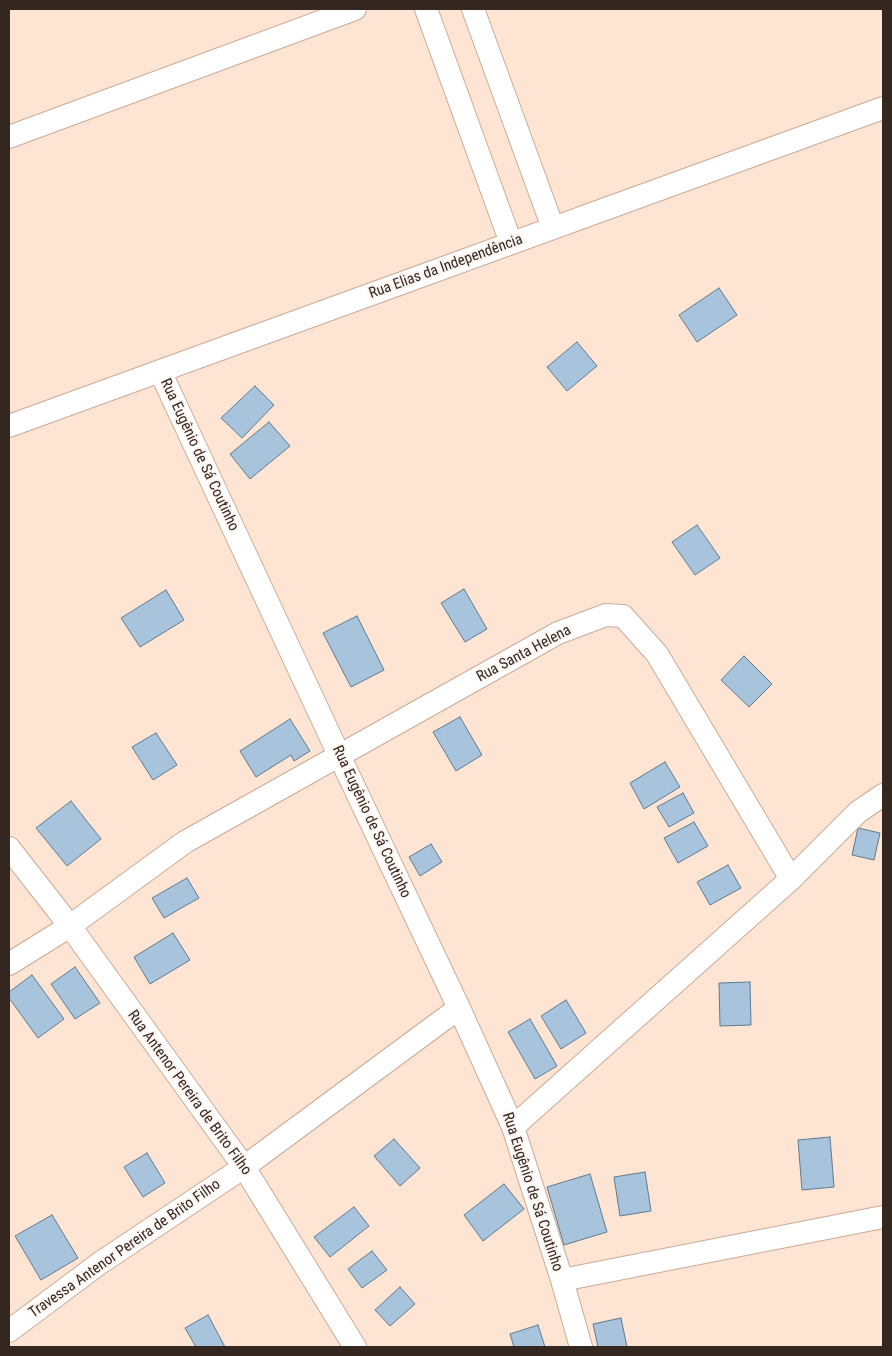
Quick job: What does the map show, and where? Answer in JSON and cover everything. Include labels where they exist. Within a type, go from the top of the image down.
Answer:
[{"type":"street","points":[[9,137],[355,9]]},
{"type":"street","points":[[426,9],[511,243]]},
{"type":"street","points":[[473,9],[553,228]]},
{"type":"street","name":"Rua Elias da Independência","points":[[9,426],[883,108]]},
{"type":"street","name":"Rua Eugênio de Sá Coutinho","points":[[160,371],[513,1127],[562,1280],[581,1347]]},
{"type":"street","name":"Rua Santa Helena","points":[[70,926],[185,842],[558,633],[606,615],[623,616],[657,654],[791,879]]},
{"type":"street","points":[[513,1127],[791,879],[858,812],[883,795]]},
{"type":"street","name":"Rua Antenor Pereira de Brito Filho","points":[[9,848],[70,926],[244,1167],[355,1347]]},
{"type":"street","points":[[9,964],[70,926]]},
{"type":"street","name":"Travessa Antenor Pereira de Brito Filho","points":[[9,1331],[100,1263],[244,1167],[459,1008]]},
{"type":"street","points":[[562,1280],[883,1217]]},
{"type":"building","points":[[719,288],[737,315],[697,342],[679,315]]},
{"type":"building","points":[[577,342],[597,366],[567,391],[547,367]]},
{"type":"building","points":[[255,386],[274,405],[242,438],[221,418]]},
{"type":"building","points":[[269,422],[290,446],[250,479],[230,454]]},
{"type":"building","points":[[697,525],[720,558],[695,575],[672,542]]},
{"type":"building","points":[[464,589],[487,629],[465,642],[441,603]]},
{"type":"building","points":[[166,590],[184,620],[140,647],[121,618]]},
{"type":"building","points":[[357,616],[384,670],[351,687],[323,633]]},
{"type":"building","points":[[744,656],[772,684],[749,707],[721,680]]},
{"type":"building","points":[[460,717],[482,755],[456,771],[433,732]]},
{"type":"building","points":[[290,719],[310,751],[294,761],[291,755],[256,777],[240,751]]},
{"type":"building","points":[[156,733],[177,765],[153,780],[132,747]]},
{"type":"building","points":[[665,762],[680,787],[644,809],[630,783]]},
{"type":"building","points":[[683,793],[694,813],[669,827],[657,807]]},
{"type":"building","points":[[71,801],[101,839],[67,866],[36,828]]},
{"type":"building","points":[[694,822],[708,846],[678,863],[664,838]]},
{"type":"building","points":[[858,828],[880,833],[874,860],[852,855]]},
{"type":"building","points":[[431,844],[442,862],[420,876],[409,857]]},
{"type":"building","points":[[728,865],[741,888],[710,905],[697,882]]},
{"type":"building","points":[[187,878],[199,898],[164,918],[152,898]]},
{"type":"building","points":[[173,933],[190,960],[150,984],[134,957]]},
{"type":"building","points":[[75,967],[100,1003],[75,1019],[51,984]]},
{"type":"building","points":[[32,975],[64,1019],[38,1038],[9,998],[9,992]]},
{"type":"building","points":[[750,982],[751,1025],[720,1026],[719,983]]},
{"type":"building","points":[[566,1000],[586,1033],[561,1049],[541,1016]]},
{"type":"building","points":[[530,1019],[557,1066],[535,1079],[508,1032]]},
{"type":"building","points":[[830,1137],[834,1187],[802,1190],[798,1140]]},
{"type":"building","points":[[394,1139],[420,1168],[400,1186],[374,1156]]},
{"type":"building","points":[[147,1153],[165,1183],[143,1197],[124,1167]]},
{"type":"building","points":[[645,1172],[651,1211],[620,1216],[614,1177]]},
{"type":"building","points":[[590,1174],[607,1232],[564,1245],[547,1187]]},
{"type":"building","points":[[504,1184],[524,1209],[483,1241],[464,1215]]},
{"type":"building","points":[[354,1207],[369,1226],[330,1257],[314,1237]]},
{"type":"building","points":[[52,1215],[78,1258],[41,1280],[15,1236]]},
{"type":"building","points":[[372,1251],[387,1270],[362,1288],[348,1269]]},
{"type":"building","points":[[400,1287],[415,1304],[390,1326],[375,1310]]},
{"type":"building","points":[[208,1315],[225,1347],[196,1347],[185,1328]]},
{"type":"building","points":[[621,1318],[627,1347],[598,1347],[593,1324]]},
{"type":"building","points":[[538,1325],[545,1347],[514,1347],[510,1334]]}]
